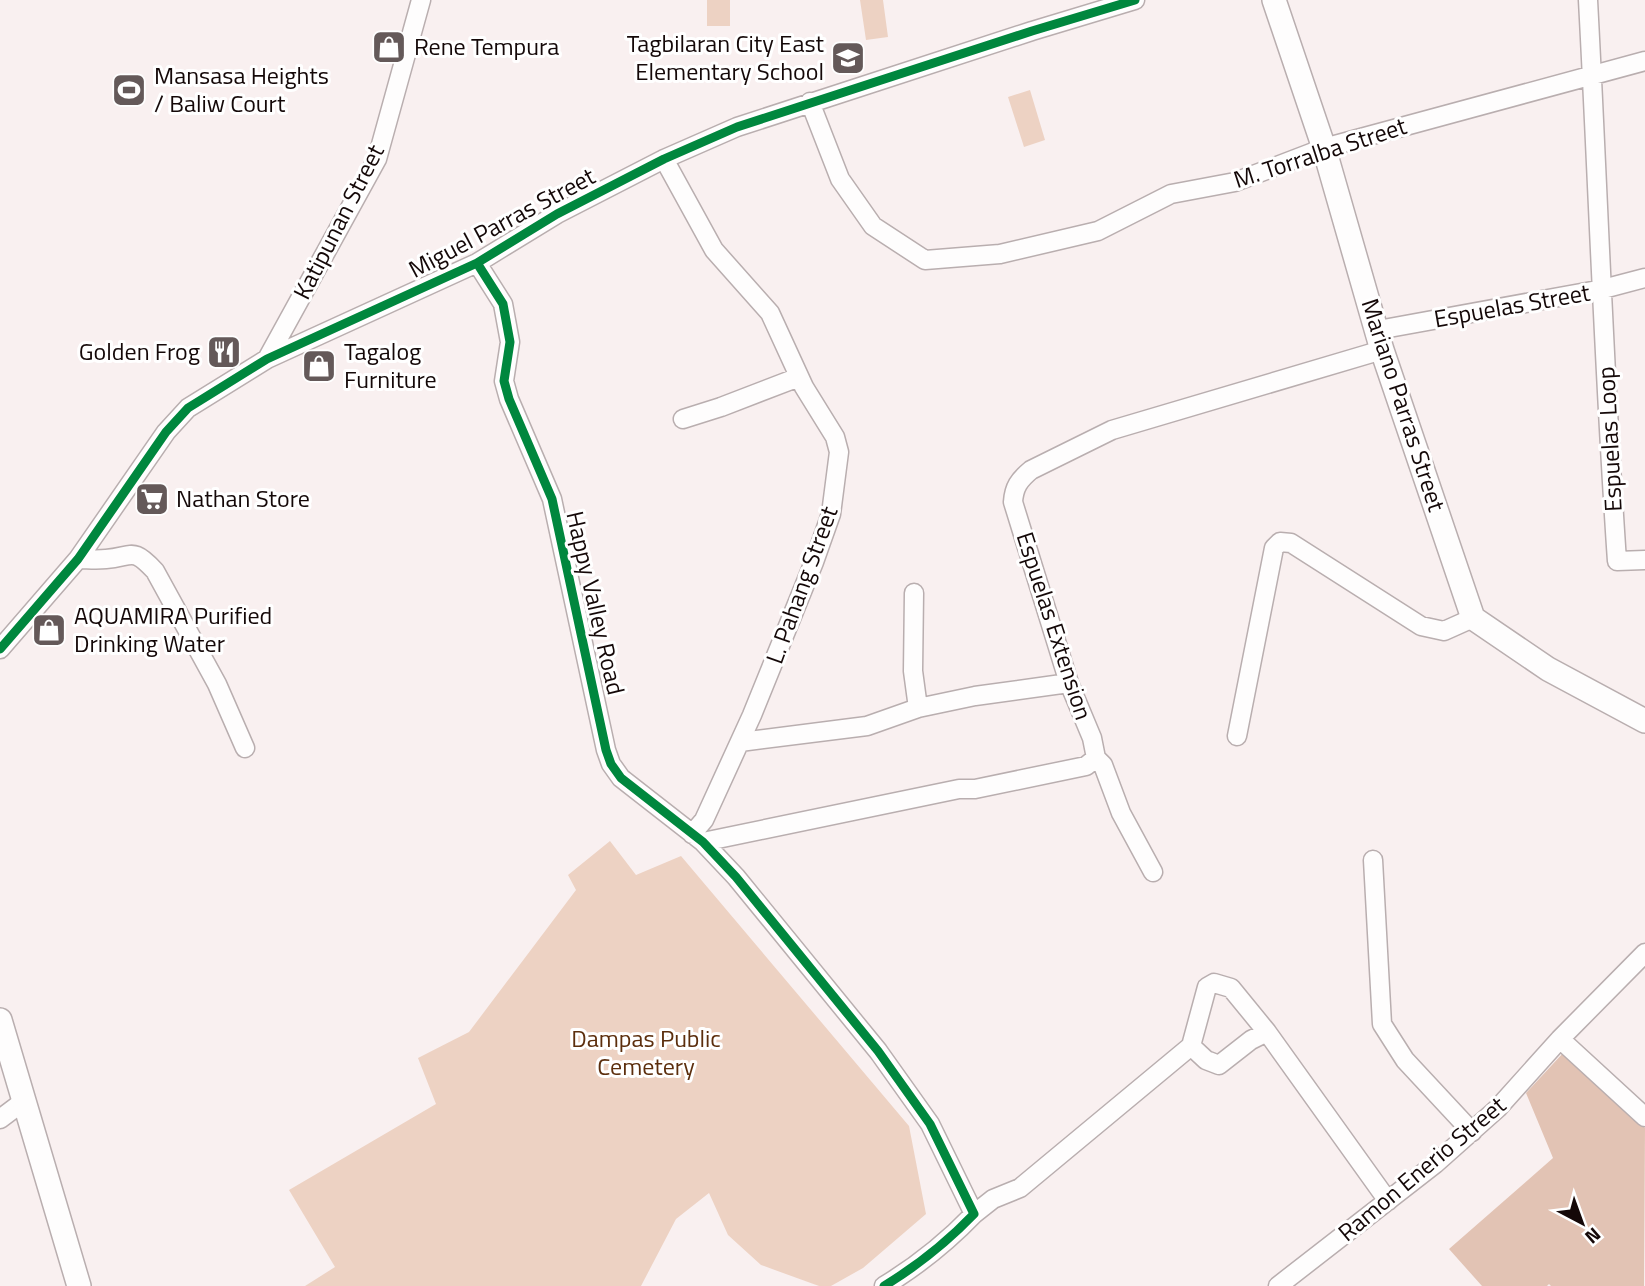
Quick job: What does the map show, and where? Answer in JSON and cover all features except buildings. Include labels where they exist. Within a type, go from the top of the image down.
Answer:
[{"type":"main road","name":"Mariano Parras Street","points":[[1274,0],[1324,148],[1380,340],[1473,618]]},
{"type":"main road","points":[[1473,618],[1548,669],[1645,721]]},
{"type":"main road","points":[[0,1020],[79,1286]]},
{"type":"street","name":"Katipunan Street","points":[[267,359],[376,159],[421,0]]},
{"type":"street","name":"Miguel Parras Street","points":[[0,649],[78,559],[166,432],[188,408],[267,359],[477,263],[557,214],[664,159],[737,127],[1032,30],[1135,0]]},
{"type":"street","points":[[1588,0],[1603,289]]},
{"type":"street","name":"M. Torralba Street","points":[[810,102],[840,179],[873,226],[925,260],[1000,254],[1098,230],[1171,194],[1235,182],[1324,148],[1645,61]]},
{"type":"street","name":"L. Pahang Street","points":[[664,159],[714,250],[770,313],[799,377],[835,437],[839,452],[831,514],[814,562],[698,838]]},
{"type":"street","name":"Happy Valley Road","points":[[477,263],[503,304],[506,314],[509,342],[504,381],[509,399],[552,499],[611,764],[621,778],[698,838],[736,877],[878,1051],[930,1124],[974,1214]]},
{"type":"street","name":"Espuelas Street","points":[[1380,340],[1645,278]]},
{"type":"street","name":"Espuelas Loop","points":[[1603,289],[1608,433],[1617,561],[1645,559]]},
{"type":"street","name":"Espuelas Extension","points":[[1153,872],[1121,813],[1103,765],[1096,758],[1092,738],[1069,682],[1013,502],[1014,489],[1021,478],[1031,470],[1112,430],[1380,340]]},
{"type":"street","points":[[683,419],[799,377]]},
{"type":"street","points":[[1237,736],[1274,548],[1280,542],[1291,543],[1421,626],[1444,631],[1473,618]]},
{"type":"street","points":[[78,559],[108,559],[129,554],[143,558],[155,570],[217,684],[245,748]]},
{"type":"street","points":[[914,593],[913,671],[918,708]]},
{"type":"street","points":[[740,742],[867,726],[918,708],[975,696],[1069,682]]},
{"type":"street","points":[[698,838],[959,789],[975,789],[1086,766],[1096,758]]},
{"type":"street","points":[[1374,860],[1382,1024],[1405,1060],[1472,1132]]},
{"type":"street","name":"Ramon Enerio Street","points":[[1278,1286],[1472,1132],[1645,953]]},
{"type":"street","points":[[884,1286],[926,1256],[993,1199],[1020,1188],[1191,1046],[1207,987],[1214,983],[1231,988],[1268,1032],[1388,1201]]},
{"type":"street","points":[[1191,1046],[1206,1060],[1219,1065],[1251,1040],[1268,1032]]},
{"type":"street","points":[[1560,1039],[1645,1117]]},
{"type":"street","points":[[0,1119],[24,1101]]},
{"type":"green space","points":[[707,0],[730,0],[730,26],[707,26]]},
{"type":"green space","points":[[860,0],[883,0],[888,37],[866,40]]},
{"type":"green space","points":[[1030,90],[1045,140],[1024,147],[1008,97]]},
{"type":"green space","name":"Dampas Public Cemetery","points":[[610,841],[636,875],[681,856],[909,1126],[926,1214],[863,1268],[831,1286],[819,1286],[761,1265],[728,1235],[709,1193],[676,1219],[641,1286],[305,1286],[335,1267],[289,1190],[436,1104],[418,1058],[469,1032],[576,890],[568,875]]},
{"type":"shaded area","points":[[1564,1052],[1645,1128],[1644,1286],[1482,1286],[1449,1249],[1553,1158],[1526,1093]]},
{"type":"cycle path","points":[[0,649],[78,559],[166,432],[188,408],[267,359],[477,263],[557,214],[664,159],[737,127],[1135,0]]},
{"type":"cycle path","points":[[477,263],[503,304],[510,342],[504,381],[509,399],[552,499],[611,764],[621,778],[703,842],[736,877],[878,1051],[930,1124],[974,1214],[932,1253],[884,1286]]},
{"type":"place","name":"Rene Tempura","points":[[389,47]]},
{"type":"place","name":"Tagbilaran City East Elementary School","points":[[848,58]]},
{"type":"place","name":"Mansasa Heights / Baliw Court","points":[[129,90]]},
{"type":"place","name":"Golden Frog","points":[[224,352]]},
{"type":"place","name":"Tagalog Furniture","points":[[319,366]]},
{"type":"place","name":"Nathan Store","points":[[152,499]]},
{"type":"place","name":"AQUAMIRA Purified Drinking Water","points":[[49,630]]}]
